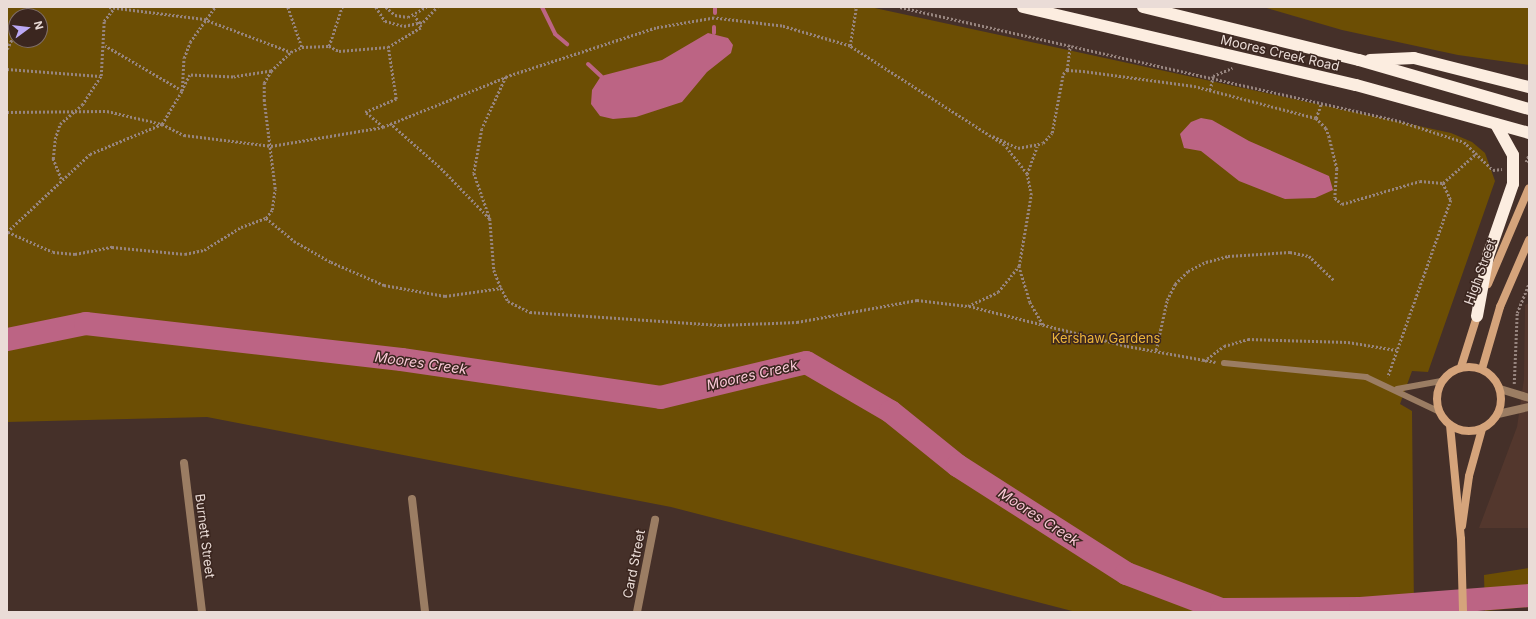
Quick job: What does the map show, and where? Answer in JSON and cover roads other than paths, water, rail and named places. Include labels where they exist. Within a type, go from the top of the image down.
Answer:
[{"type":"highway","name":"Moores Creek Road","points":[[1023,7],[1356,86],[1529,133]]},
{"type":"highway","name":"Moores Creek Road","points":[[1143,7],[1359,60],[1529,109]]},
{"type":"highway","points":[[1359,60],[1414,58],[1529,87]]},
{"type":"highway","points":[[1477,316],[1488,256],[1513,184],[1513,155],[1496,124]]},
{"type":"main road","name":"High Street","points":[[1460,367],[1494,264],[1529,188]]},
{"type":"main road","points":[[1482,369],[1500,307],[1529,240]]},
{"type":"main road","points":[[1460,367],[1482,369],[1500,389],[1498,414],[1482,429],[1471,432],[1450,425],[1438,411],[1436,401],[1441,382],[1460,367]]},
{"type":"main road","points":[[1450,425],[1461,539],[1463,612]]},
{"type":"main road","points":[[1461,539],[1469,476],[1482,429]]},
{"type":"street","points":[[1500,389],[1529,398]]},
{"type":"street","points":[[1498,414],[1529,407]]},
{"type":"street","name":"Burnett Street","points":[[184,463],[202,612]]},
{"type":"street","points":[[412,499],[425,612]]},
{"type":"street","name":"Card Street","points":[[637,612],[655,520]]},
{"type":"lane","points":[[1224,363],[1338,372],[1386,383],[1438,411]]},
{"type":"lane","points":[[1396,389],[1441,382]]},
{"type":"waterway","points":[[542,7],[555,34],[567,44]]},
{"type":"waterway","points":[[715,7],[715,13]]},
{"type":"waterway","points":[[714,27],[714,33]]},
{"type":"waterway","points":[[588,64],[601,76]]},
{"type":"waterway","name":"Moores Creek","points":[[7,339],[85,323],[401,359],[660,397],[806,362],[890,411],[957,465],[1126,573],[1221,609],[1360,608],[1529,595]]},
{"type":"park label","name":"Kershaw Gardens","points":[[1106,338]]}]
